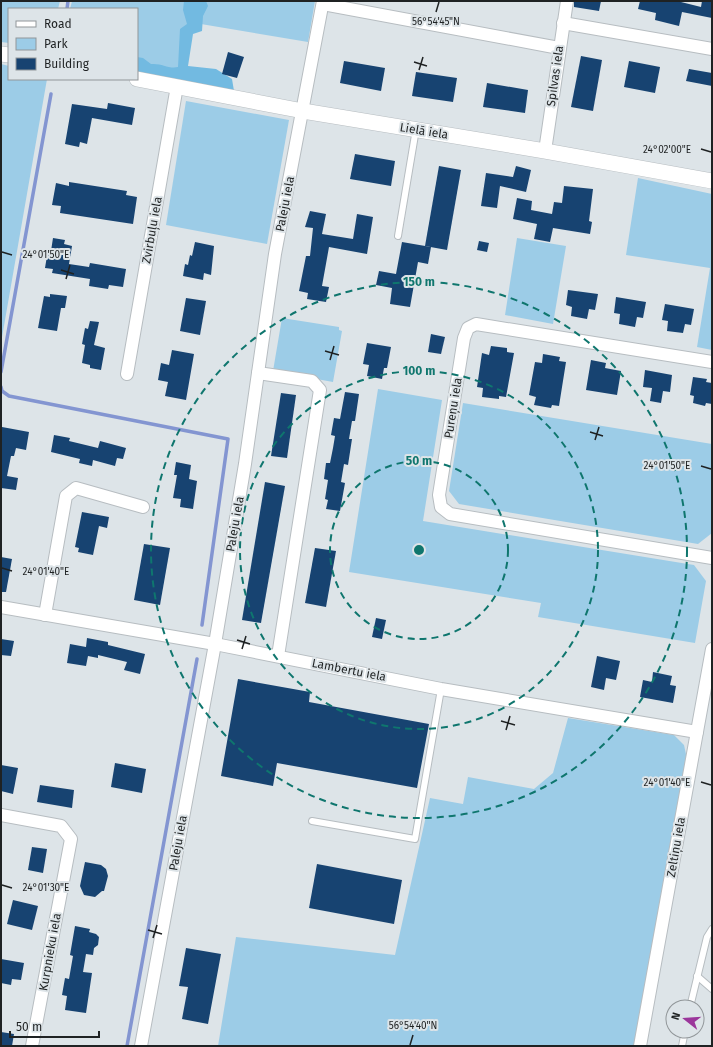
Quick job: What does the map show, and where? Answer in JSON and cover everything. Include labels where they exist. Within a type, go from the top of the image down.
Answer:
[{"type":"street","name":"Spilvas iela","points":[[545,151],[566,1]]},
{"type":"street","points":[[323,2],[559,48]]},
{"type":"street","name":"Paleju iela","points":[[141,1046],[215,644],[258,373],[275,254],[323,2]]},
{"type":"street","points":[[563,23],[712,49]]},
{"type":"street","name":"Lielā iela","points":[[138,79],[303,111],[545,151],[712,181]]},
{"type":"street","name":"Zvirbuļu iela","points":[[128,374],[177,86]]},
{"type":"street","name":"Pureņu iela","points":[[712,362],[476,324],[468,328],[464,338],[439,495],[441,507],[450,514],[712,558]]},
{"type":"street","points":[[258,373],[312,381],[320,390],[278,656]]},
{"type":"street","points":[[45,615],[66,496],[76,488],[143,507]]},
{"type":"street","name":"Lambertu iela","points":[[1,607],[215,644],[442,688],[696,732]]},
{"type":"street","name":"Zeltiņu iela","points":[[640,1046],[696,732],[708,687],[712,649]]},
{"type":"street","name":"Kurpnieku iela","points":[[1,815],[61,826],[71,839],[32,1046]]},
{"type":"lane","points":[[398,236],[416,129]]},
{"type":"lane","points":[[312,821],[415,839],[442,688]]},
{"type":"lane","points":[[692,999],[707,937],[712,929]]},
{"type":"lane","points":[[697,976],[712,988]]},
{"type":"green space","points":[[1,1],[60,1],[58,8],[8,8],[8,43],[1,42]]},
{"type":"green space","points":[[72,1],[315,1],[308,42],[189,22],[179,71],[138,64],[138,8],[70,8]]},
{"type":"green space","points":[[1,64],[8,66],[8,80],[47,80],[1,343]]},
{"type":"green space","points":[[186,101],[289,120],[267,244],[166,225]]},
{"type":"green space","points":[[638,178],[712,194],[712,350],[697,347],[710,268],[626,255]]},
{"type":"green space","points":[[517,238],[566,246],[553,324],[505,315]]},
{"type":"green space","points":[[282,318],[339,327],[339,330],[342,331],[333,382],[273,371]]},
{"type":"green space","points":[[378,389],[442,400],[423,521],[694,565],[706,581],[695,643],[538,617],[541,603],[349,572]]},
{"type":"green space","points":[[463,403],[712,444],[712,533],[698,544],[459,504],[449,491]]},
{"type":"green space","points":[[568,718],[674,735],[684,745],[687,759],[634,1046],[218,1046],[236,937],[395,955],[430,798],[463,804],[468,777],[534,789],[553,773]]},
{"type":"shaded area","points":[[184,1],[206,1],[208,6],[203,16],[202,31],[193,34],[188,66],[216,69],[232,79],[234,91],[138,76],[138,57],[143,58],[151,64],[178,67],[180,29],[187,24],[183,10]]},
{"type":"building","points":[[574,1],[601,1],[599,11],[574,7]]},
{"type":"building","points":[[640,1],[677,1],[701,7],[702,1],[712,1],[712,18],[682,12],[679,26],[655,20],[656,13],[638,9]]},
{"type":"building","points":[[228,52],[244,57],[237,78],[222,74]]},
{"type":"building","points":[[581,56],[602,60],[593,111],[571,107]]},
{"type":"building","points":[[344,61],[385,68],[381,91],[340,83]]},
{"type":"building","points":[[629,61],[660,67],[655,93],[624,87]]},
{"type":"building","points":[[689,69],[712,73],[712,86],[686,81]]},
{"type":"building","points":[[416,72],[457,78],[453,102],[412,96]]},
{"type":"building","points":[[487,83],[528,90],[525,113],[483,107]]},
{"type":"building","points":[[108,103],[135,108],[132,125],[92,118],[87,144],[80,142],[79,147],[65,144],[72,104],[107,109]]},
{"type":"building","points":[[355,154],[395,161],[391,186],[350,179]]},
{"type":"building","points":[[439,166],[461,170],[447,250],[425,246]]},
{"type":"building","points":[[516,166],[531,170],[526,192],[500,186],[497,208],[481,206],[486,173],[513,177]]},
{"type":"building","points":[[69,182],[127,191],[126,195],[137,197],[133,224],[60,213],[61,206],[52,205],[56,183],[69,186]]},
{"type":"building","points":[[564,186],[593,189],[589,221],[592,222],[590,234],[553,228],[550,242],[534,239],[537,224],[513,219],[517,198],[532,201],[531,210],[552,214],[554,202],[562,203]]},
{"type":"building","points":[[310,211],[326,214],[322,234],[353,239],[357,214],[373,217],[367,254],[329,247],[322,286],[329,287],[326,302],[307,299],[308,293],[299,291],[306,256],[310,256],[313,228],[305,227]]},
{"type":"building","points":[[53,238],[65,240],[64,244],[72,246],[69,264],[89,267],[90,263],[126,269],[123,287],[109,285],[108,289],[89,286],[90,279],[52,273],[53,269],[45,268],[48,250],[51,251]]},
{"type":"building","points":[[479,241],[489,243],[487,252],[477,250]]},
{"type":"building","points":[[195,242],[214,246],[211,275],[204,273],[203,280],[183,276],[185,264],[188,265],[190,255],[192,256]]},
{"type":"building","points":[[402,242],[431,247],[428,264],[418,262],[410,307],[390,304],[392,288],[376,285],[379,271],[396,274]]},
{"type":"building","points":[[568,290],[598,294],[595,310],[589,309],[587,319],[571,316],[572,307],[566,305]]},
{"type":"building","points":[[50,294],[67,296],[65,308],[61,308],[57,331],[38,328],[44,296],[50,297]]},
{"type":"building","points":[[616,297],[646,302],[643,318],[637,317],[635,327],[619,324],[620,314],[614,313]]},
{"type":"building","points":[[186,298],[206,301],[200,335],[180,331]]},
{"type":"building","points":[[665,304],[694,309],[691,325],[685,324],[683,333],[667,331],[668,321],[662,320]]},
{"type":"building","points":[[90,321],[99,322],[94,345],[105,348],[101,370],[90,368],[90,365],[82,363],[85,345],[82,344],[85,328],[88,329]]},
{"type":"building","points":[[431,334],[445,337],[441,354],[428,352]]},
{"type":"building","points":[[367,343],[391,347],[387,368],[384,368],[382,379],[367,376],[369,365],[363,364]]},
{"type":"building","points":[[491,346],[507,348],[507,352],[514,353],[506,397],[499,396],[499,399],[482,397],[483,388],[477,387],[482,353],[489,355]]},
{"type":"building","points":[[172,350],[194,354],[186,400],[165,396],[168,382],[158,380],[161,363],[169,365]]},
{"type":"building","points":[[543,354],[560,357],[559,361],[566,362],[559,406],[552,405],[551,408],[534,405],[536,397],[529,395],[535,362],[542,363]]},
{"type":"building","points":[[591,360],[606,363],[605,368],[621,371],[617,395],[586,390]]},
{"type":"building","points":[[645,370],[672,375],[670,392],[663,391],[661,403],[650,401],[652,388],[643,387]]},
{"type":"building","points":[[693,377],[707,379],[706,382],[712,383],[712,404],[706,403],[705,406],[693,403],[694,396],[690,395]]},
{"type":"building","points":[[345,392],[359,394],[355,421],[352,421],[349,439],[352,439],[348,465],[344,464],[341,482],[345,483],[340,511],[326,509],[328,500],[325,499],[328,480],[324,479],[326,463],[330,463],[335,436],[331,435],[334,418],[340,419]]},
{"type":"building","points":[[281,393],[296,395],[287,458],[271,456]]},
{"type":"building","points":[[2,427],[29,432],[26,450],[16,448],[14,456],[11,456],[7,476],[18,478],[16,490],[1,488]]},
{"type":"building","points":[[54,435],[70,438],[69,441],[98,448],[100,441],[126,448],[123,459],[117,458],[115,466],[93,460],[92,466],[79,463],[80,459],[51,452]]},
{"type":"building","points":[[176,462],[191,465],[189,479],[197,481],[193,509],[180,507],[181,499],[173,498],[177,475],[174,475]]},
{"type":"building","points":[[265,482],[285,486],[261,623],[242,620]]},
{"type":"building","points":[[82,512],[109,517],[107,528],[99,526],[93,555],[78,552],[79,548],[75,547]]},
{"type":"building","points":[[144,544],[170,548],[160,605],[134,600]]},
{"type":"building","points":[[315,548],[336,551],[326,607],[305,603]]},
{"type":"building","points":[[1,557],[12,559],[6,592],[1,592]]},
{"type":"building","points":[[376,618],[386,620],[382,639],[372,637]]},
{"type":"building","points":[[87,638],[108,642],[108,645],[145,654],[140,674],[124,670],[127,662],[98,655],[98,658],[88,656],[86,666],[67,663],[70,644],[86,647]]},
{"type":"building","points":[[1,639],[14,641],[11,656],[1,655]]},
{"type":"building","points":[[597,656],[620,661],[616,680],[606,678],[604,690],[591,687]]},
{"type":"building","points":[[653,672],[672,676],[670,685],[676,686],[673,703],[640,697],[643,680],[652,682]]},
{"type":"building","points":[[238,679],[310,692],[309,702],[429,724],[417,788],[277,763],[273,786],[221,776]]},
{"type":"building","points":[[115,763],[146,769],[142,793],[111,787]]},
{"type":"building","points":[[1,765],[18,768],[13,794],[1,791]]},
{"type":"building","points":[[40,785],[74,790],[72,808],[37,802]]},
{"type":"building","points":[[32,847],[47,849],[43,873],[28,870]]},
{"type":"building","points":[[85,862],[101,865],[106,869],[108,876],[104,891],[95,897],[84,895],[80,886]]},
{"type":"building","points":[[317,864],[402,880],[394,924],[309,908]]},
{"type":"building","points":[[13,900],[38,906],[32,930],[7,924]]},
{"type":"building","points":[[75,926],[90,929],[89,932],[96,934],[99,937],[98,945],[94,948],[93,955],[86,954],[83,972],[92,973],[86,1013],[65,1010],[67,996],[62,995],[65,978],[69,979],[73,956],[70,955]]},
{"type":"building","points":[[186,948],[221,954],[208,1024],[182,1019],[188,987],[179,986]]},
{"type":"building","points":[[1,959],[24,963],[21,980],[12,979],[11,985],[1,983]]},
{"type":"building","points":[[1,1032],[14,1034],[12,1046],[1,1046]]},
{"type":"waterway","points":[[67,8],[68,1]]},
{"type":"waterway","points":[[1,372],[51,94]]},
{"type":"waterway","points":[[1,387],[2,391],[9,396],[228,439],[202,625]]},
{"type":"waterway","points":[[127,1046],[197,659]]}]
